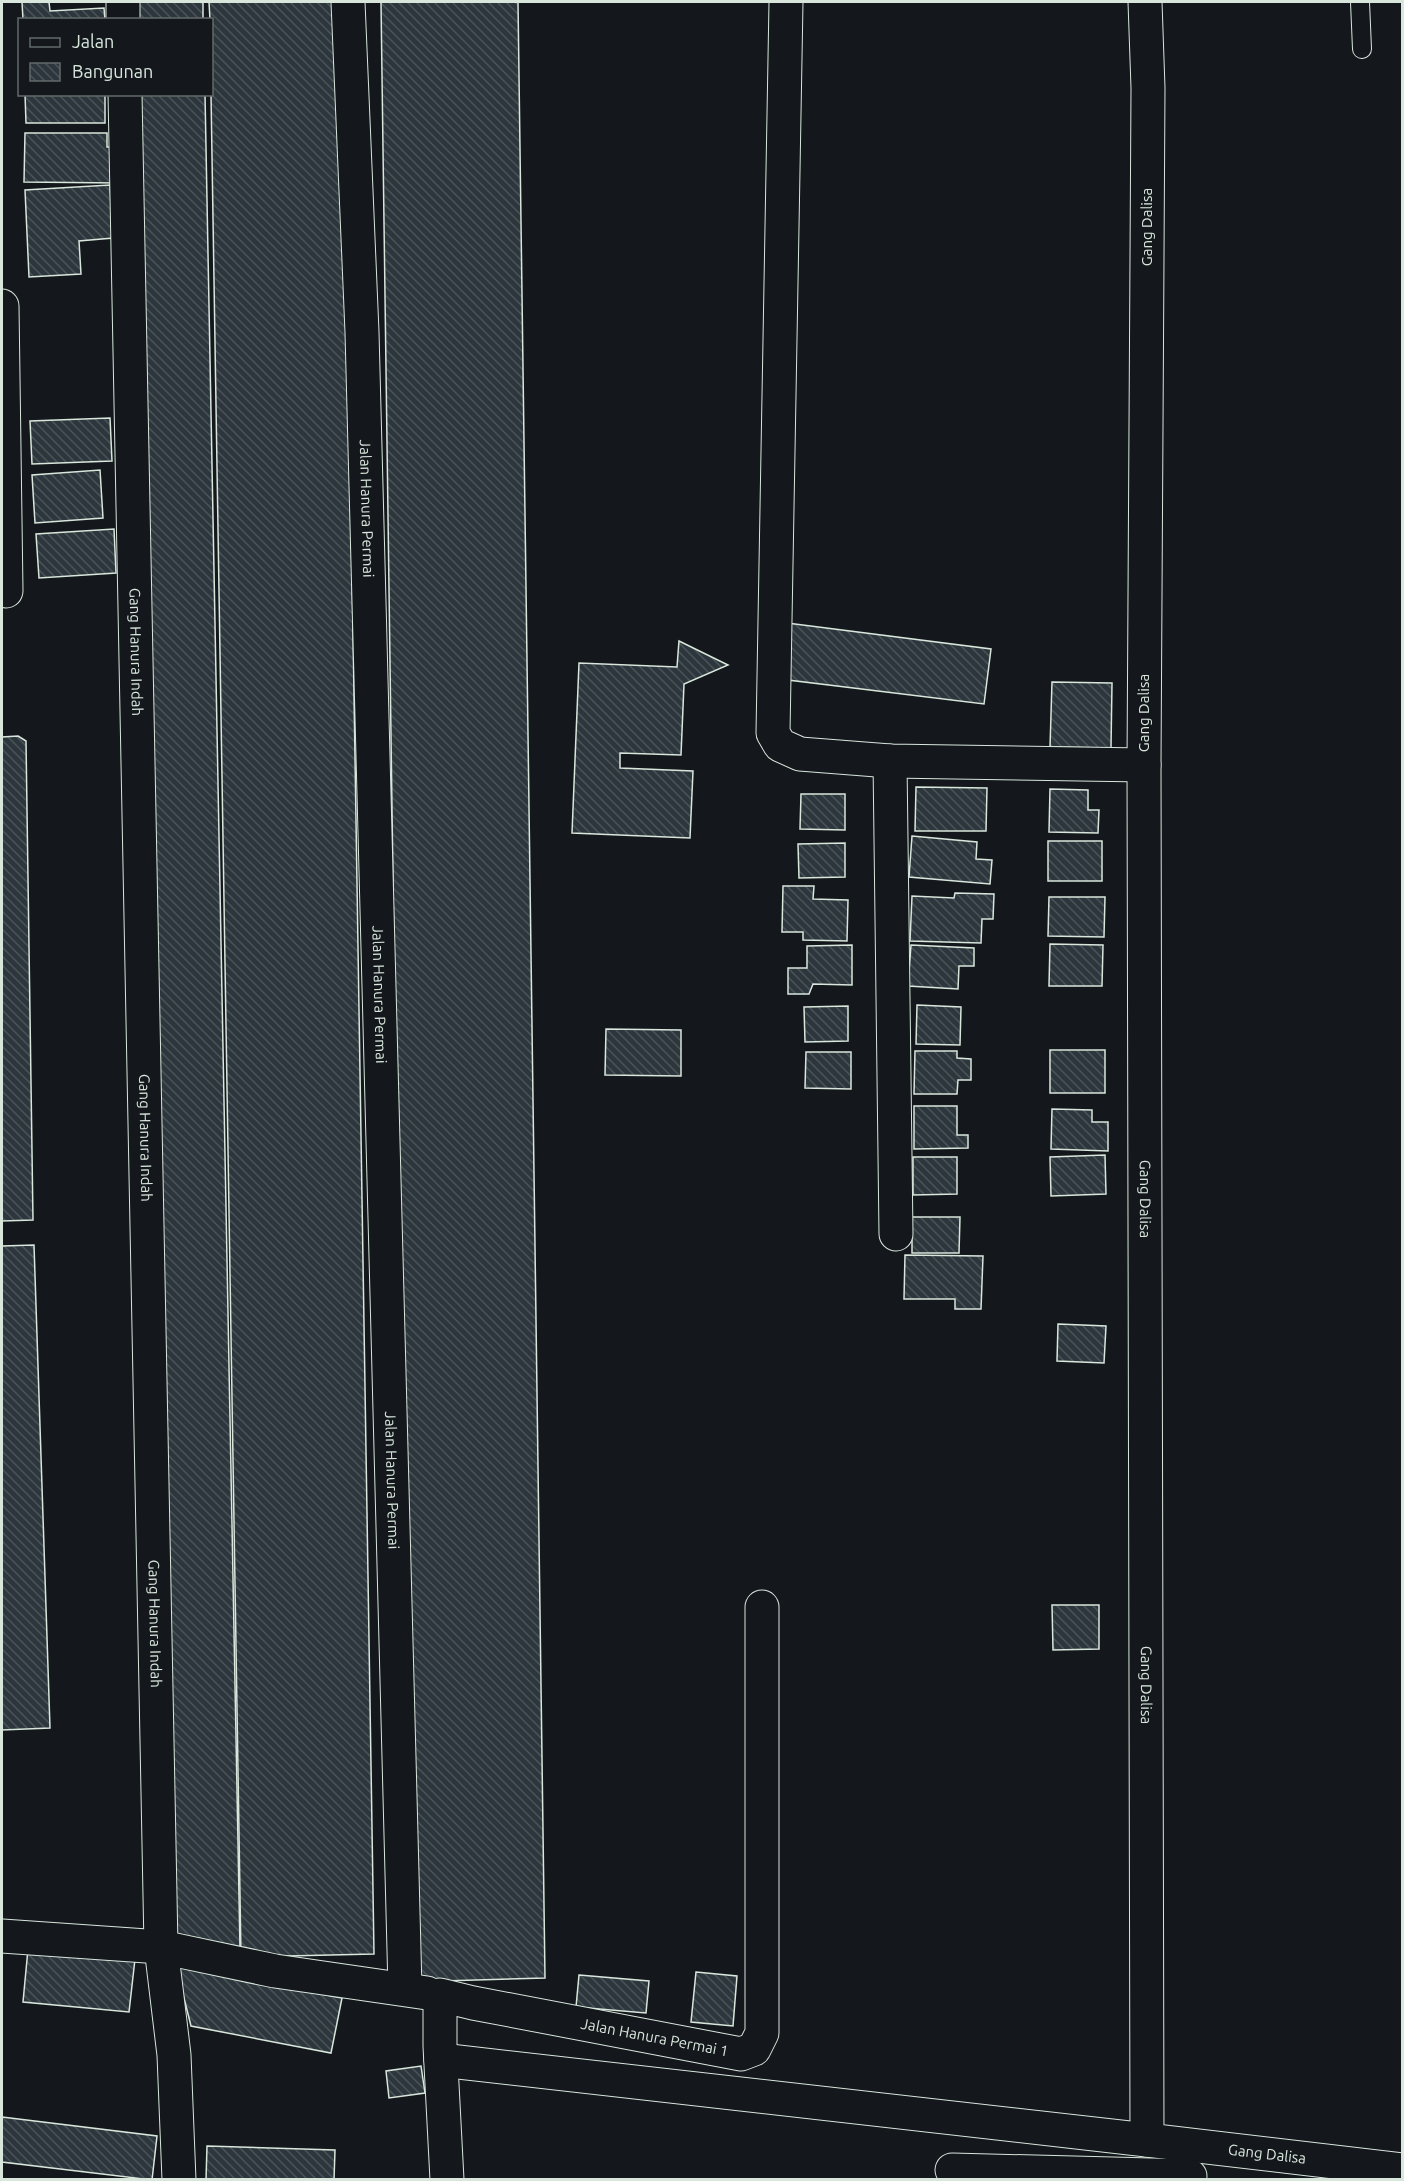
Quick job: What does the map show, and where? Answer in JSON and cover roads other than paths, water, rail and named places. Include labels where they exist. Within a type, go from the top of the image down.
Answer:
[{"type":"street","points":[[123,2],[123,18]]},
{"type":"street","name":"Jalan Hanura Permai","points":[[348,2],[362,332],[405,1989]]},
{"type":"street","points":[[786,2],[773,733],[780,745],[800,754],[890,761],[1144,765]]},
{"type":"street","name":"Gang Dalisa","points":[[1145,2],[1148,87],[1144,765],[1148,2140],[1321,2169],[1402,2170]]},
{"type":"street","name":"Gang Hanura Indah","points":[[125,96],[161,1947],[174,2055],[179,2180]]},
{"type":"street","points":[[2,306],[6,591]]},
{"type":"street","points":[[890,761],[896,1234]]},
{"type":"street","name":"Jalan Hanura Permai 1","points":[[2,1936],[161,1947],[275,1971],[440,1995],[741,2054],[754,2049],[762,2033],[762,1607]]},
{"type":"street","points":[[440,1995],[447,2180]]},
{"type":"street","points":[[441,2060],[1148,2140]]},
{"type":"street","points":[[954,2118],[952,2175],[1190,2175]]},
{"type":"lane","points":[[1360,2],[1362,49]]}]
